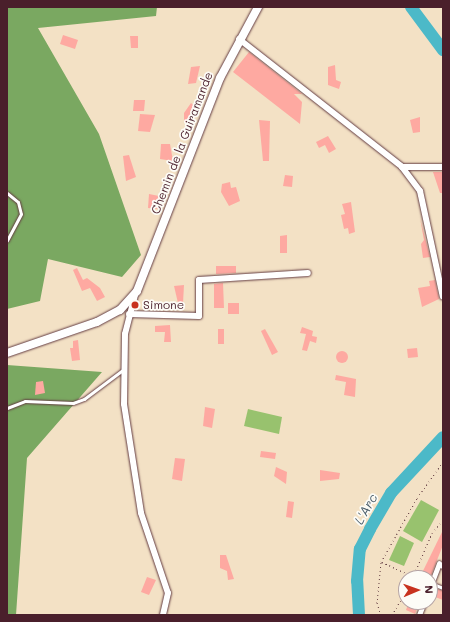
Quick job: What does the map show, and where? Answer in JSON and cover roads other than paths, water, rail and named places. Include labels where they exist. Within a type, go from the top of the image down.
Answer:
[{"type":"street","name":"Chemin de la Guiramande","points":[[7,353],[97,322],[120,310],[137,291],[239,39],[258,7]]},
{"type":"street","points":[[239,39],[402,166],[420,190],[443,297]]},
{"type":"street","points":[[402,166],[443,167]]},
{"type":"street","points":[[129,314],[199,316],[199,280],[308,273]]},
{"type":"street","points":[[137,291],[129,314],[124,369],[131,459],[141,513],[168,593],[163,615]]},
{"type":"street","points":[[436,570],[439,564],[443,566]]},
{"type":"lane","points":[[7,193],[18,202],[21,214],[7,240]]},
{"type":"lane","points":[[7,408],[25,401],[73,404],[84,399],[124,369]]},
{"type":"waterway","name":"L'Arc","points":[[411,7],[443,50]]},
{"type":"waterway","name":"L'Arc","points":[[359,615],[357,581],[360,549],[391,493],[443,437]]},
{"type":"place","name":"Simone","points":[[135,305]]}]
